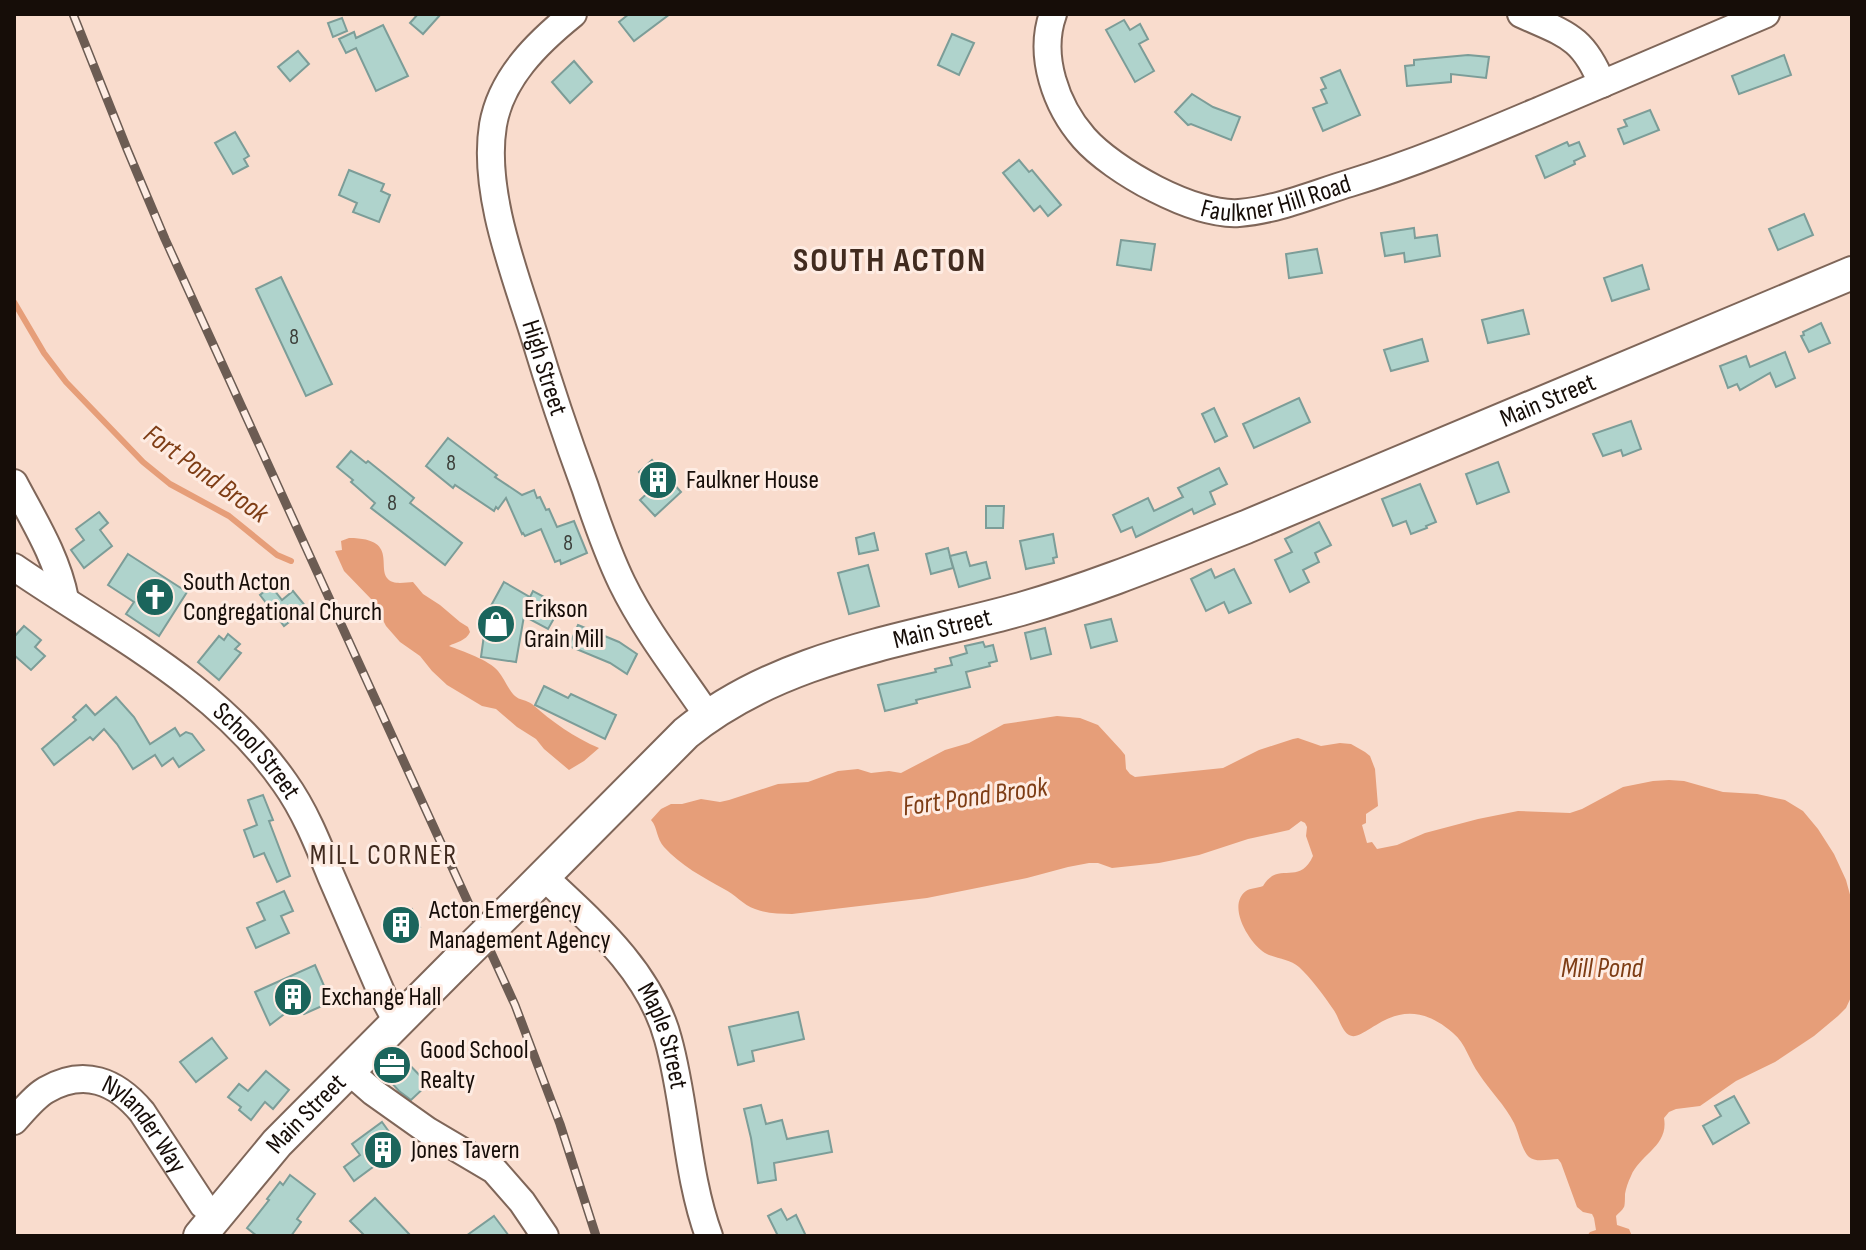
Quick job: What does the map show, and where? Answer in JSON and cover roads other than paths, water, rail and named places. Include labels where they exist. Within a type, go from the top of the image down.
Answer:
[{"type":"main road","name":"Main Street","points":[[207,1226],[277,1143],[677,741],[708,716],[746,693],[807,666],[1045,602],[1149,565],[1852,273]]},
{"type":"street","name":"Faulkner Hill Road","points":[[1053,14],[1048,47],[1051,76],[1071,123],[1088,143],[1122,169],[1188,204],[1237,213],[1265,209],[1392,171],[1766,14]]},
{"type":"street","points":[[1521,14],[1578,44],[1594,63],[1602,84]]},
{"type":"street","name":"High Street","points":[[571,15],[536,46],[508,84],[499,102],[493,126],[492,155],[497,210],[556,407],[608,552],[632,603],[708,716]]},
{"type":"street","points":[[14,483],[49,551],[65,599]]},
{"type":"street","name":"School Street","points":[[14,567],[139,648],[207,697],[270,762],[306,818],[397,1022]]},
{"type":"street","name":"Maple Street","points":[[543,876],[624,958],[640,978],[655,1006],[668,1038],[702,1216],[709,1236]]},
{"type":"street","points":[[349,1071],[373,1092],[436,1136],[494,1170],[522,1202],[545,1236]]},
{"type":"street","name":"Nylander Way","points":[[14,1121],[44,1091],[59,1084],[86,1079],[107,1083],[132,1100],[142,1112],[203,1205],[207,1226]]},
{"type":"water","points":[[349,538],[376,544],[381,550],[387,578],[395,583],[413,582],[423,594],[468,627],[470,632],[466,637],[449,646],[488,663],[498,671],[517,697],[599,748],[569,770],[536,739],[496,709],[482,706],[447,685],[420,656],[400,642],[386,626],[373,601],[344,571],[335,551],[342,550],[341,541]]},
{"type":"water","name":"Mill Pond","points":[[1057,716],[1080,718],[1098,725],[1125,755],[1126,769],[1135,777],[1223,768],[1259,750],[1298,738],[1321,746],[1351,744],[1370,756],[1375,769],[1378,806],[1366,814],[1366,823],[1362,825],[1367,843],[1372,842],[1377,849],[1397,845],[1425,833],[1518,811],[1570,813],[1623,787],[1653,781],[1684,781],[1723,792],[1785,800],[1803,811],[1818,829],[1846,880],[1852,902],[1852,995],[1838,1016],[1775,1062],[1736,1081],[1700,1106],[1669,1112],[1664,1118],[1658,1143],[1635,1168],[1625,1192],[1624,1206],[1616,1216],[1617,1225],[1629,1229],[1632,1236],[1587,1236],[1596,1230],[1594,1218],[1577,1207],[1561,1163],[1558,1159],[1529,1157],[1510,1116],[1453,1033],[1433,1019],[1416,1014],[1386,1019],[1356,1036],[1349,1035],[1326,999],[1299,967],[1265,953],[1253,942],[1239,915],[1240,898],[1246,891],[1263,886],[1275,875],[1295,872],[1307,865],[1313,856],[1306,836],[1307,827],[1301,821],[1289,830],[1159,863],[1112,868],[1089,863],[927,898],[792,914],[760,911],[692,871],[664,847],[651,820],[671,804],[701,799],[720,802],[778,784],[808,782],[838,771],[858,769],[871,773],[901,773],[1004,724]]},
{"type":"waterway","name":"Fort Pond Brook","points":[[14,302],[44,353],[66,382],[143,462],[170,484],[229,516],[277,555],[291,561]]},
{"type":"railway","points":[[73,14],[165,239],[515,1005],[560,1124],[596,1236]]},
{"type":"place","name":"Faulkner House","points":[[658,480]]},
{"type":"place","name":"South Acton Congregational Church","points":[[155,597]]},
{"type":"place","name":"Erikson Grain Mill","points":[[496,624]]},
{"type":"place","name":"Acton Emergency Management Agency","points":[[401,925]]},
{"type":"place","name":"Exchange Hall","points":[[293,997]]},
{"type":"place","name":"Good School Realty","points":[[392,1065]]},
{"type":"place","name":"Jones Tavern","points":[[383,1150]]},
{"type":"district","name":"SOUTH ACTON","points":[[890,260]]},
{"type":"district","name":"MILL CORNER","points":[[384,855]]}]
